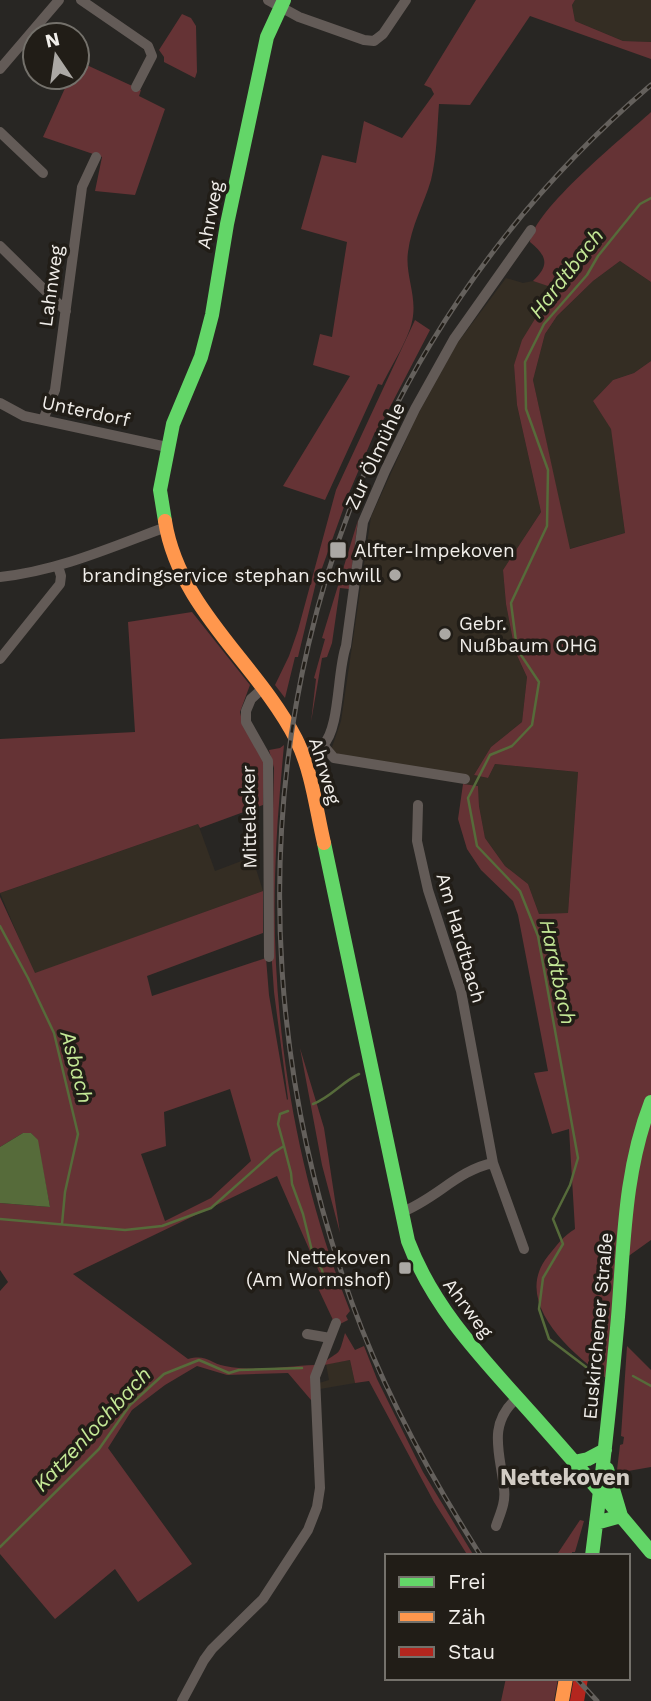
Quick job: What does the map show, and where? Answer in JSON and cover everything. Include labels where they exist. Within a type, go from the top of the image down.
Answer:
[{"type":"street","points":[[0,69],[59,0]]},
{"type":"street","points":[[81,0],[148,46],[152,56],[136,87]]},
{"type":"street","points":[[278,2],[299,17],[374,41],[383,34],[406,0]]},
{"type":"street","name":"Ahrweg","points":[[278,2],[267,37],[227,224],[210,325],[201,357],[173,424],[167,447],[160,490],[166,527],[174,557],[186,583],[210,621],[281,712],[303,754],[366,1033],[402,1212],[412,1254],[427,1286],[467,1341],[651,1552]]},
{"type":"street","points":[[0,132],[43,173]]},
{"type":"street","name":"Lahnweg","points":[[43,420],[55,390],[82,187],[96,157]]},
{"type":"street","name":"Zur Ölmühle","points":[[323,745],[331,732],[335,715],[363,522],[409,422],[454,339],[531,230]]},
{"type":"street","points":[[0,246],[66,311]]},
{"type":"street","name":"Unterdorf","points":[[0,403],[24,416],[167,447]]},
{"type":"street","points":[[0,577],[22,575],[58,566],[166,527]]},
{"type":"street","points":[[0,659],[60,584],[58,566]]},
{"type":"street","name":"Mittelacker","points":[[263,688],[251,699],[246,711],[246,722],[268,761],[269,957]]},
{"type":"street","points":[[303,754],[323,745],[334,758],[465,779]]},
{"type":"street","name":"Am Hardtbach","points":[[418,805],[417,841],[428,890],[461,990],[493,1163],[524,1249]]},
{"type":"street","name":"Euskirchener Straße","points":[[592,1554],[630,1186],[638,1142],[651,1102]]},
{"type":"street","points":[[402,1212],[422,1204],[477,1166],[493,1163]]},
{"type":"street","points":[[182,1701],[209,1653],[263,1599],[308,1530],[317,1507],[320,1488],[315,1377],[336,1323]]},
{"type":"street","points":[[307,1334],[330,1338]]},
{"type":"street","points":[[496,1526],[505,1491],[497,1441],[506,1407],[517,1398]]},
{"type":"street","points":[[574,1462],[604,1454],[621,1516],[596,1523]]},
{"type":"street","points":[[562,1701],[566,1680]]},
{"type":"street","points":[[577,1701],[581,1680]]},
{"type":"shaded area","points":[[476,0],[575,0],[572,5],[575,21],[623,41],[651,42],[651,59],[530,16],[470,105],[439,104],[433,171],[408,252],[414,308],[409,333],[382,385],[378,384],[325,500],[283,486],[350,376],[313,365],[320,334],[332,337],[347,242],[301,229],[322,155],[356,163],[364,121],[402,138],[434,94],[431,88],[424,85]]},
{"type":"shaded area","points":[[575,0],[651,0],[651,42],[623,41],[575,21],[572,5]]},
{"type":"shaded area","points":[[182,14],[191,18],[196,26],[195,78],[164,62],[159,50]]},
{"type":"shaded area","points":[[91,67],[141,90],[139,96],[165,109],[135,195],[95,191],[102,157],[43,137],[64,91],[91,91]]},
{"type":"shaded area","points":[[651,112],[651,282],[620,261],[593,281],[557,316],[545,334],[533,380],[570,549],[625,533],[611,429],[593,401],[613,380],[634,373],[651,361],[651,1240],[623,1260],[612,1382],[565,1344],[542,1310],[537,1292],[538,1274],[548,1256],[575,1229],[569,1129],[552,1134],[534,1073],[548,1071],[513,901],[481,870],[467,849],[458,819],[463,784],[478,786],[485,838],[505,866],[528,884],[539,914],[568,913],[578,772],[495,764],[488,778],[474,775],[491,747],[522,722],[527,677],[515,651],[503,570],[541,512],[517,405],[514,365],[522,340],[554,288],[533,281],[544,265],[543,256],[530,242],[535,228],[563,193]]},
{"type":"shaded area","points":[[620,261],[651,282],[651,361],[634,373],[613,380],[593,401],[611,428],[625,533],[569,549],[533,380],[545,334],[557,316],[593,281]]},
{"type":"shaded area","points":[[506,278],[554,287],[514,365],[517,405],[541,512],[503,570],[515,651],[527,677],[522,722],[491,747],[474,775],[488,778],[495,764],[578,772],[568,913],[539,914],[528,884],[505,866],[485,838],[478,786],[463,784],[463,779],[330,753],[341,721],[371,517],[417,416],[456,345]]},
{"type":"shaded area","points":[[415,320],[430,330],[375,432],[349,493],[321,571],[319,570],[285,698],[275,685],[298,630],[336,490]]},
{"type":"shaded area","points":[[358,520],[349,589],[340,588],[332,643],[327,657],[322,658],[311,722],[314,678],[325,639],[322,638]]},
{"type":"shaded area","points":[[192,612],[250,685],[240,712],[243,725],[265,761],[263,805],[200,828],[198,824],[0,893],[0,739],[135,732],[128,622]]},
{"type":"shaded area","points":[[284,745],[276,844],[275,933],[283,1043],[301,1153],[331,1259],[350,1311],[346,1316],[348,1320],[340,1324],[333,1320],[318,1288],[324,1283],[277,1176],[73,1274],[188,1359],[204,1358],[220,1365],[247,1369],[315,1365],[311,1377],[311,1400],[288,1373],[227,1375],[197,1366],[165,1385],[132,1410],[108,1448],[192,1564],[138,1602],[115,1569],[55,1619],[0,1554],[0,1291],[8,1282],[0,1270],[0,1203],[50,1207],[37,1140],[31,1133],[23,1133],[0,1147],[0,897],[35,973],[263,891],[263,933],[147,976],[152,996],[266,958],[269,995],[287,1100],[270,934],[274,768],[269,750]],"holes":[[[230,1089],[251,1161],[211,1198],[165,1221],[141,1154],[166,1146],[164,1112]]]},
{"type":"shaded area","points":[[198,824],[215,871],[260,854],[256,869],[263,891],[34,974],[0,893]]},
{"type":"shaded area","points":[[300,1048],[324,1128],[340,1233],[322,1165]]},
{"type":"shaded area","points":[[23,1133],[31,1133],[38,1140],[50,1207],[0,1203],[0,1147]]},
{"type":"shaded area","points":[[345,1333],[355,1350],[364,1346],[377,1379],[423,1472],[473,1554],[467,1554],[434,1502],[369,1381],[355,1383],[350,1360],[324,1365],[323,1363],[340,1350]]},
{"type":"shaded area","points":[[627,1346],[651,1370],[651,1467],[628,1471],[617,1470],[620,1445],[623,1444],[624,1437],[621,1436]]},
{"type":"shaded area","points":[[350,1360],[355,1383],[320,1389],[319,1383],[329,1380],[326,1364]]},
{"type":"shaded area","points":[[580,1520],[584,1521],[575,1552],[557,1554]]},
{"type":"shaded area","points":[[506,1680],[558,1680],[554,1701],[501,1701]]},
{"type":"waterway","name":"Hardtbach","points":[[586,1367],[549,1339],[539,1309],[543,1278],[563,1244],[553,1219],[570,1185],[578,1158],[538,936],[520,891],[477,846],[468,798],[490,755],[512,746],[532,725],[539,682],[517,649],[511,603],[547,526],[548,470],[526,409],[525,362],[544,324],[587,275],[598,256],[640,204],[651,198]]},
{"type":"waterway","name":"Asbach","points":[[0,926],[54,1033],[78,1134],[65,1192],[62,1224]]},
{"type":"waterway","points":[[313,1104],[359,1074]]},
{"type":"waterway","points":[[0,1219],[125,1230],[162,1226],[211,1208],[284,1146],[278,1124],[280,1114],[288,1111]]},
{"type":"waterway","name":"Katzenlochbach","points":[[284,1146],[312,1251],[324,1279]]},
{"type":"waterway","name":"Katzenlochbach","points":[[0,1547],[99,1449],[130,1405],[164,1374],[199,1360],[229,1373],[239,1370],[302,1368]]},
{"type":"waterway","name":"Hardtbach","points":[[633,1376],[651,1386]]},
{"type":"railway","points":[[480,1554],[409,1433],[378,1369],[352,1303],[305,1138],[282,971],[283,806],[308,645],[358,490],[431,343],[529,207],[651,85]]},
{"type":"railway","points":[[578,1680],[597,1701]]},
{"type":"traffic: fast","points":[[165,521],[160,490],[173,424],[201,357],[212,315],[227,224],[267,37],[284,0]]},
{"type":"traffic: fast","points":[[324,843],[408,1241],[419,1266],[446,1312],[462,1333],[651,1552]]},
{"type":"traffic: fast","points":[[592,1554],[630,1181],[635,1154],[651,1102]]},
{"type":"traffic: fast","points":[[574,1462],[588,1459],[605,1450]]},
{"type":"traffic: fast","points":[[596,1523],[621,1516],[607,1469]]},
{"type":"traffic: slow","points":[[165,521],[173,553],[202,609],[280,711],[296,739],[310,777],[324,843]]},
{"type":"traffic: slow","points":[[562,1701],[566,1680]]},
{"type":"traffic: jam","points":[[577,1701],[581,1680]]},
{"type":"place","name":"Alfter-Impekoven","points":[[338,550]]},
{"type":"place","name":"brandingservice stephan schwill","points":[[395,575]]},
{"type":"place","name":"Gebr. Nußbaum OHG","points":[[445,634]]},
{"type":"place","name":"Nettekoven (Am Wormshof)","points":[[405,1268]]},
{"type":"district","name":"Nettekoven","points":[[565,1477]]}]
